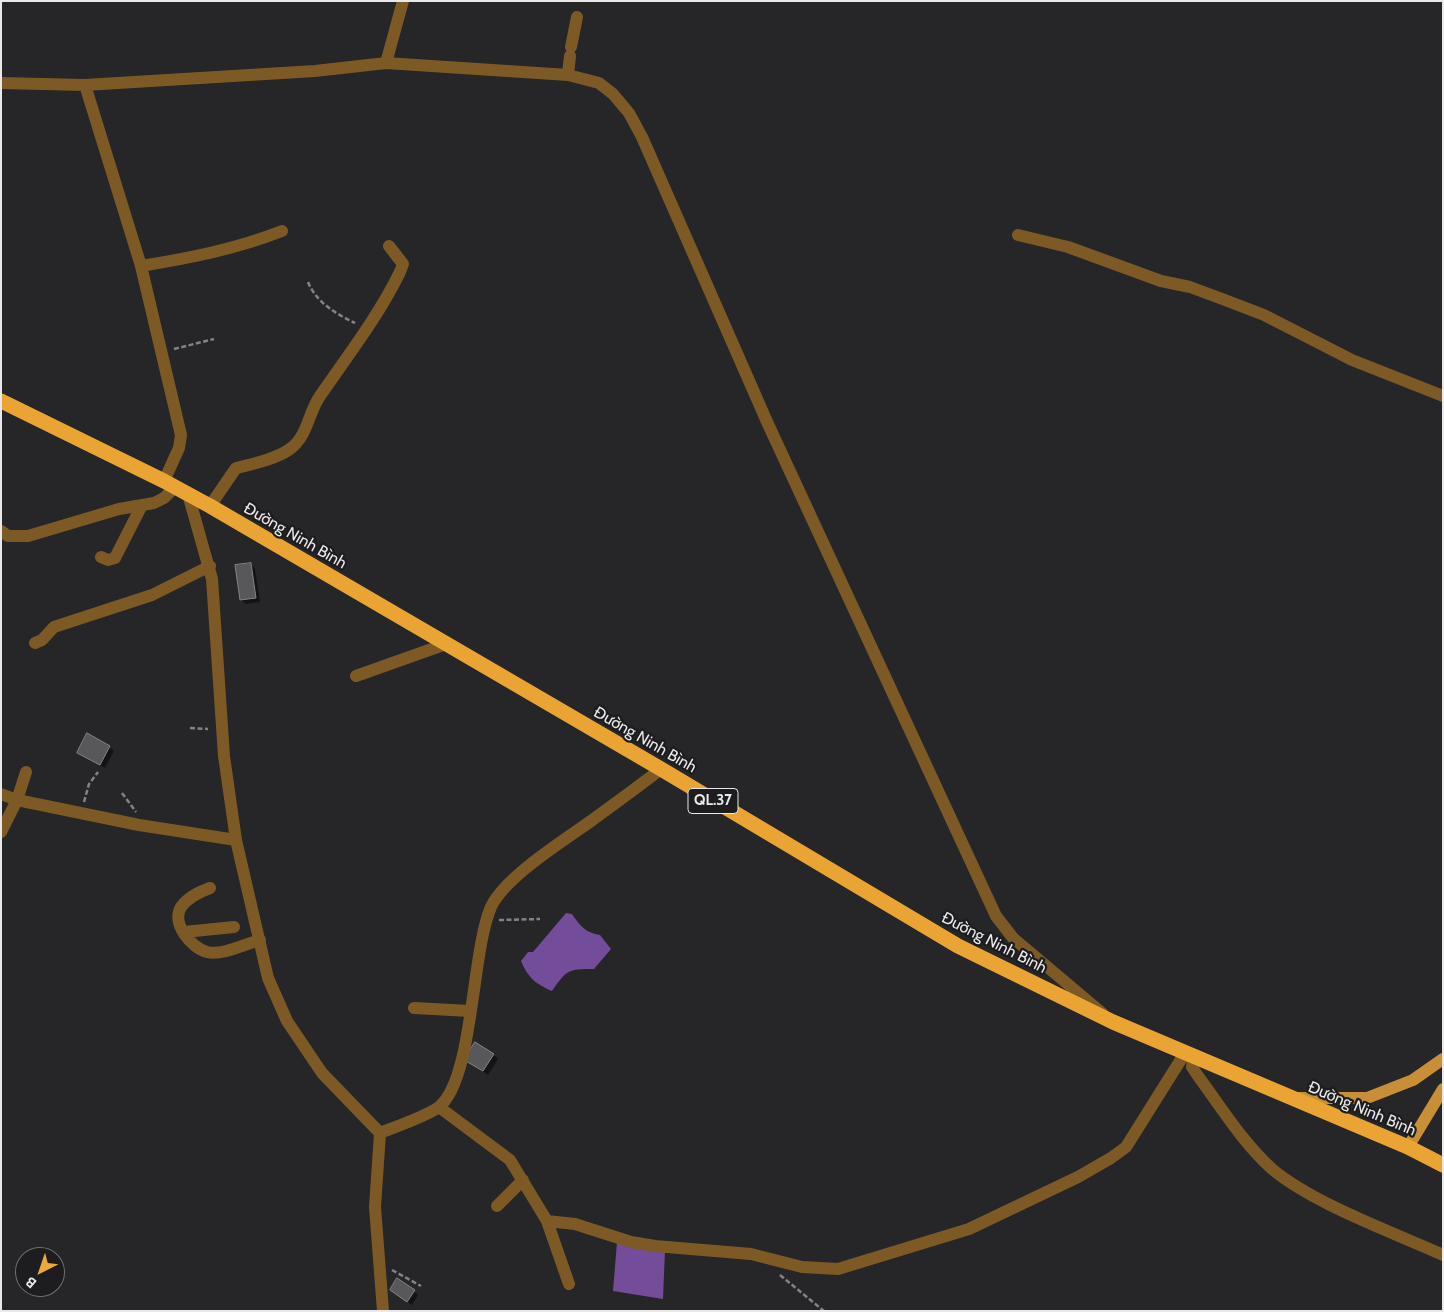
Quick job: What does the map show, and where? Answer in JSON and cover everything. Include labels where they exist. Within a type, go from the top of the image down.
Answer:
[{"type":"highway","name":"Đường Ninh Bình","points":[[1,402],[176,487],[210,506],[661,769],[958,946],[1113,1022],[1408,1147],[1443,1165]]},
{"type":"main road","points":[[1291,1098],[1367,1098],[1413,1080],[1443,1059]]},
{"type":"main road","points":[[1408,1147],[1443,1089]]},
{"type":"street","points":[[386,63],[403,1]]},
{"type":"street","points":[[568,75],[577,17]]},
{"type":"street","points":[[1,82],[85,85],[315,70],[386,63],[568,75],[599,83],[613,94],[629,113],[642,137],[768,424],[996,916],[1014,938],[1113,1022]]},
{"type":"street","points":[[85,85],[141,266],[181,435],[176,487],[210,566],[214,594],[222,730],[236,840],[268,978],[296,1036],[335,1088],[380,1133],[375,1208],[383,1311]]},
{"type":"street","points":[[141,266],[212,254],[245,245],[282,231]]},
{"type":"street","points":[[1018,235],[1068,247],[1161,281],[1190,287],[1225,300],[1264,315],[1352,360],[1443,396]]},
{"type":"street","points":[[210,506],[236,468],[251,465],[290,449],[298,440],[312,415],[318,398],[368,330],[392,289],[403,264],[389,246]]},
{"type":"street","points":[[1,531],[8,536],[28,536],[119,509],[154,503],[164,498],[176,487]]},
{"type":"street","points":[[101,558],[108,560],[115,558],[142,505]]},
{"type":"street","points":[[35,643],[44,638],[54,627],[152,595],[210,566]]},
{"type":"street","points":[[356,676],[446,644]]},
{"type":"street","points":[[380,1133],[439,1107],[451,1090],[460,1063],[492,907],[512,882],[539,858],[661,769]]},
{"type":"street","points":[[1,832],[17,800],[26,772]]},
{"type":"street","points":[[1,794],[17,800],[139,825],[236,840]]},
{"type":"street","points":[[210,888],[194,895],[181,908],[178,917],[188,941],[207,952],[219,952],[260,940]]},
{"type":"street","points":[[184,932],[234,927]]},
{"type":"street","points":[[414,1008],[470,1012]]},
{"type":"street","points":[[547,1221],[575,1224],[630,1242],[647,1245],[751,1254],[802,1266],[838,1269],[968,1229],[1078,1177],[1111,1158],[1126,1147],[1189,1055]]},
{"type":"street","points":[[1189,1055],[1192,1067],[1198,1076],[1250,1144],[1272,1168],[1302,1189],[1334,1206],[1443,1255]]},
{"type":"street","points":[[439,1107],[498,1149],[510,1160],[523,1180],[534,1203],[547,1221],[569,1284]]},
{"type":"street","points":[[497,1206],[523,1180]]},
{"type":"path","points":[[308,282],[312,294],[317,298],[341,316],[368,330]]},
{"type":"path","points":[[161,352],[214,340]]},
{"type":"path","points":[[190,728],[222,730]]},
{"type":"path","points":[[81,813],[89,784],[98,772]]},
{"type":"path","points":[[122,793],[139,817],[139,825]]},
{"type":"path","points":[[488,920],[540,919]]},
{"type":"path","points":[[380,1268],[397,1272],[421,1286]]},
{"type":"path","points":[[779,1274],[824,1311]]},
{"type":"shaded area","points":[[566,913],[572,914],[587,931],[600,935],[611,949],[594,969],[578,969],[568,972],[552,991],[533,980],[521,961],[528,952],[533,952]]},
{"type":"shaded area","points":[[617,1242],[665,1250],[663,1299],[613,1291]]},
{"type":"building","points":[[251,563],[256,598],[240,600],[235,565]]},
{"type":"building","points":[[87,733],[110,746],[100,765],[77,753]]},
{"type":"building","points":[[475,1042],[494,1054],[483,1071],[464,1060]]},
{"type":"building","points":[[397,1278],[415,1290],[407,1302],[390,1290]]}]
